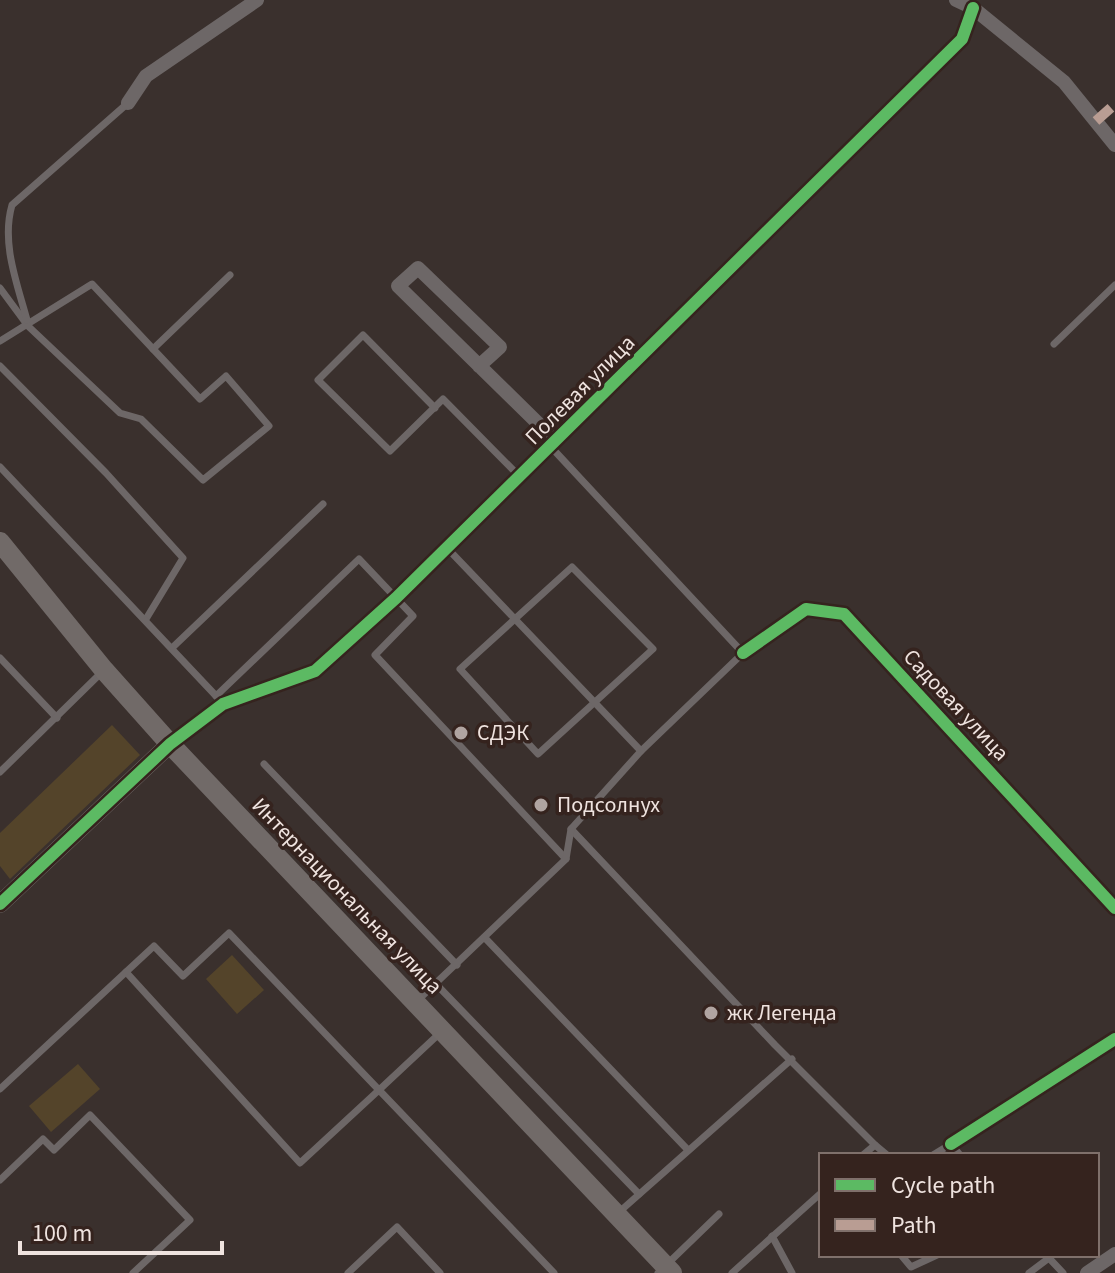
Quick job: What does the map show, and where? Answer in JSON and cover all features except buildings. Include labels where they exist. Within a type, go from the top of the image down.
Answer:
[{"type":"main road","name":"Интернациональная улица","points":[[0,542],[104,670],[170,744],[416,1002],[665,1271]]},
{"type":"street","points":[[128,103],[146,76],[257,0]]},
{"type":"street","points":[[957,0],[973,8],[1064,82],[1115,145]]},
{"type":"street","name":"Полевая улица","points":[[170,744],[219,700],[315,671],[396,598],[962,39],[973,8]]},
{"type":"street","points":[[479,366],[500,347],[418,268],[398,286],[554,444]]},
{"type":"street","name":"Садовая улица","points":[[743,653],[806,609],[844,614],[1115,908]]},
{"type":"street","points":[[1,901],[170,744]]},
{"type":"street","points":[[956,1149],[1115,1039]]},
{"type":"street","points":[[1087,1273],[1115,1254]]},
{"type":"lane","points":[[28,326],[10,253],[7,221],[12,205],[128,103]]},
{"type":"lane","points":[[153,349],[230,275]]},
{"type":"lane","points":[[0,288],[28,326],[120,413],[141,419],[203,480],[269,426],[226,376],[200,399],[92,284],[28,326],[0,341]]},
{"type":"lane","points":[[1054,344],[1115,285]]},
{"type":"lane","points":[[435,408],[363,335],[318,380],[390,451],[435,408],[443,399],[520,477]]},
{"type":"lane","points":[[0,366],[106,473],[183,558],[146,619]]},
{"type":"lane","points":[[416,1002],[486,939],[566,859],[571,829],[641,751],[743,653],[554,444]]},
{"type":"lane","points":[[0,467],[173,647],[219,700],[359,559],[413,616],[375,655],[566,859]]},
{"type":"lane","points":[[173,647],[323,504]]},
{"type":"lane","points":[[448,549],[641,751]]},
{"type":"lane","points":[[572,567],[653,649],[593,702],[538,754],[460,669],[572,567]]},
{"type":"lane","points":[[0,658],[57,718]]},
{"type":"lane","points":[[0,772],[104,670]]},
{"type":"lane","points":[[264,764],[457,965]]},
{"type":"lane","points":[[571,829],[885,1153]]},
{"type":"lane","points":[[0,1089],[154,946],[183,976],[229,933],[554,1273]]},
{"type":"lane","points":[[486,939],[687,1149]]},
{"type":"lane","points":[[126,972],[300,1163],[442,1031]]},
{"type":"lane","points":[[436,984],[639,1194]]},
{"type":"lane","points":[[616,1215],[792,1059]]},
{"type":"lane","points":[[0,1180],[43,1139],[54,1150],[90,1115],[190,1220],[133,1273]]},
{"type":"lane","points":[[865,1153],[875,1145]]},
{"type":"lane","points":[[732,1273],[819,1195]]},
{"type":"lane","points":[[665,1271],[719,1214]]},
{"type":"lane","points":[[348,1273],[397,1227],[440,1273]]},
{"type":"lane","points":[[772,1236],[792,1273]]},
{"type":"lane","points":[[903,1257],[911,1267],[933,1257]]},
{"type":"lane","points":[[1029,1273],[1047,1257]]},
{"type":"lane","points":[[1049,1257],[1063,1273]]},
{"type":"shaded area","points":[[112,725],[140,755],[10,879],[0,866],[0,833]]},
{"type":"shaded area","points":[[232,955],[264,990],[237,1014],[206,979]]},
{"type":"shaded area","points":[[78,1064],[100,1089],[51,1132],[29,1106]]},
{"type":"marked path","points":[[1096,121],[1115,104]]},
{"type":"cycle path","points":[[0,904],[170,744],[223,704],[315,671],[396,598],[962,39],[973,8]]},
{"type":"cycle path","points":[[743,653],[806,609],[844,614],[1115,908]]},
{"type":"cycle path","points":[[951,1144],[1115,1039]]},
{"type":"place","name":"СДЭК","points":[[461,733]]},
{"type":"place","name":"Подсолнух","points":[[541,805]]},
{"type":"place","name":"жк Легенда","points":[[711,1013]]}]
